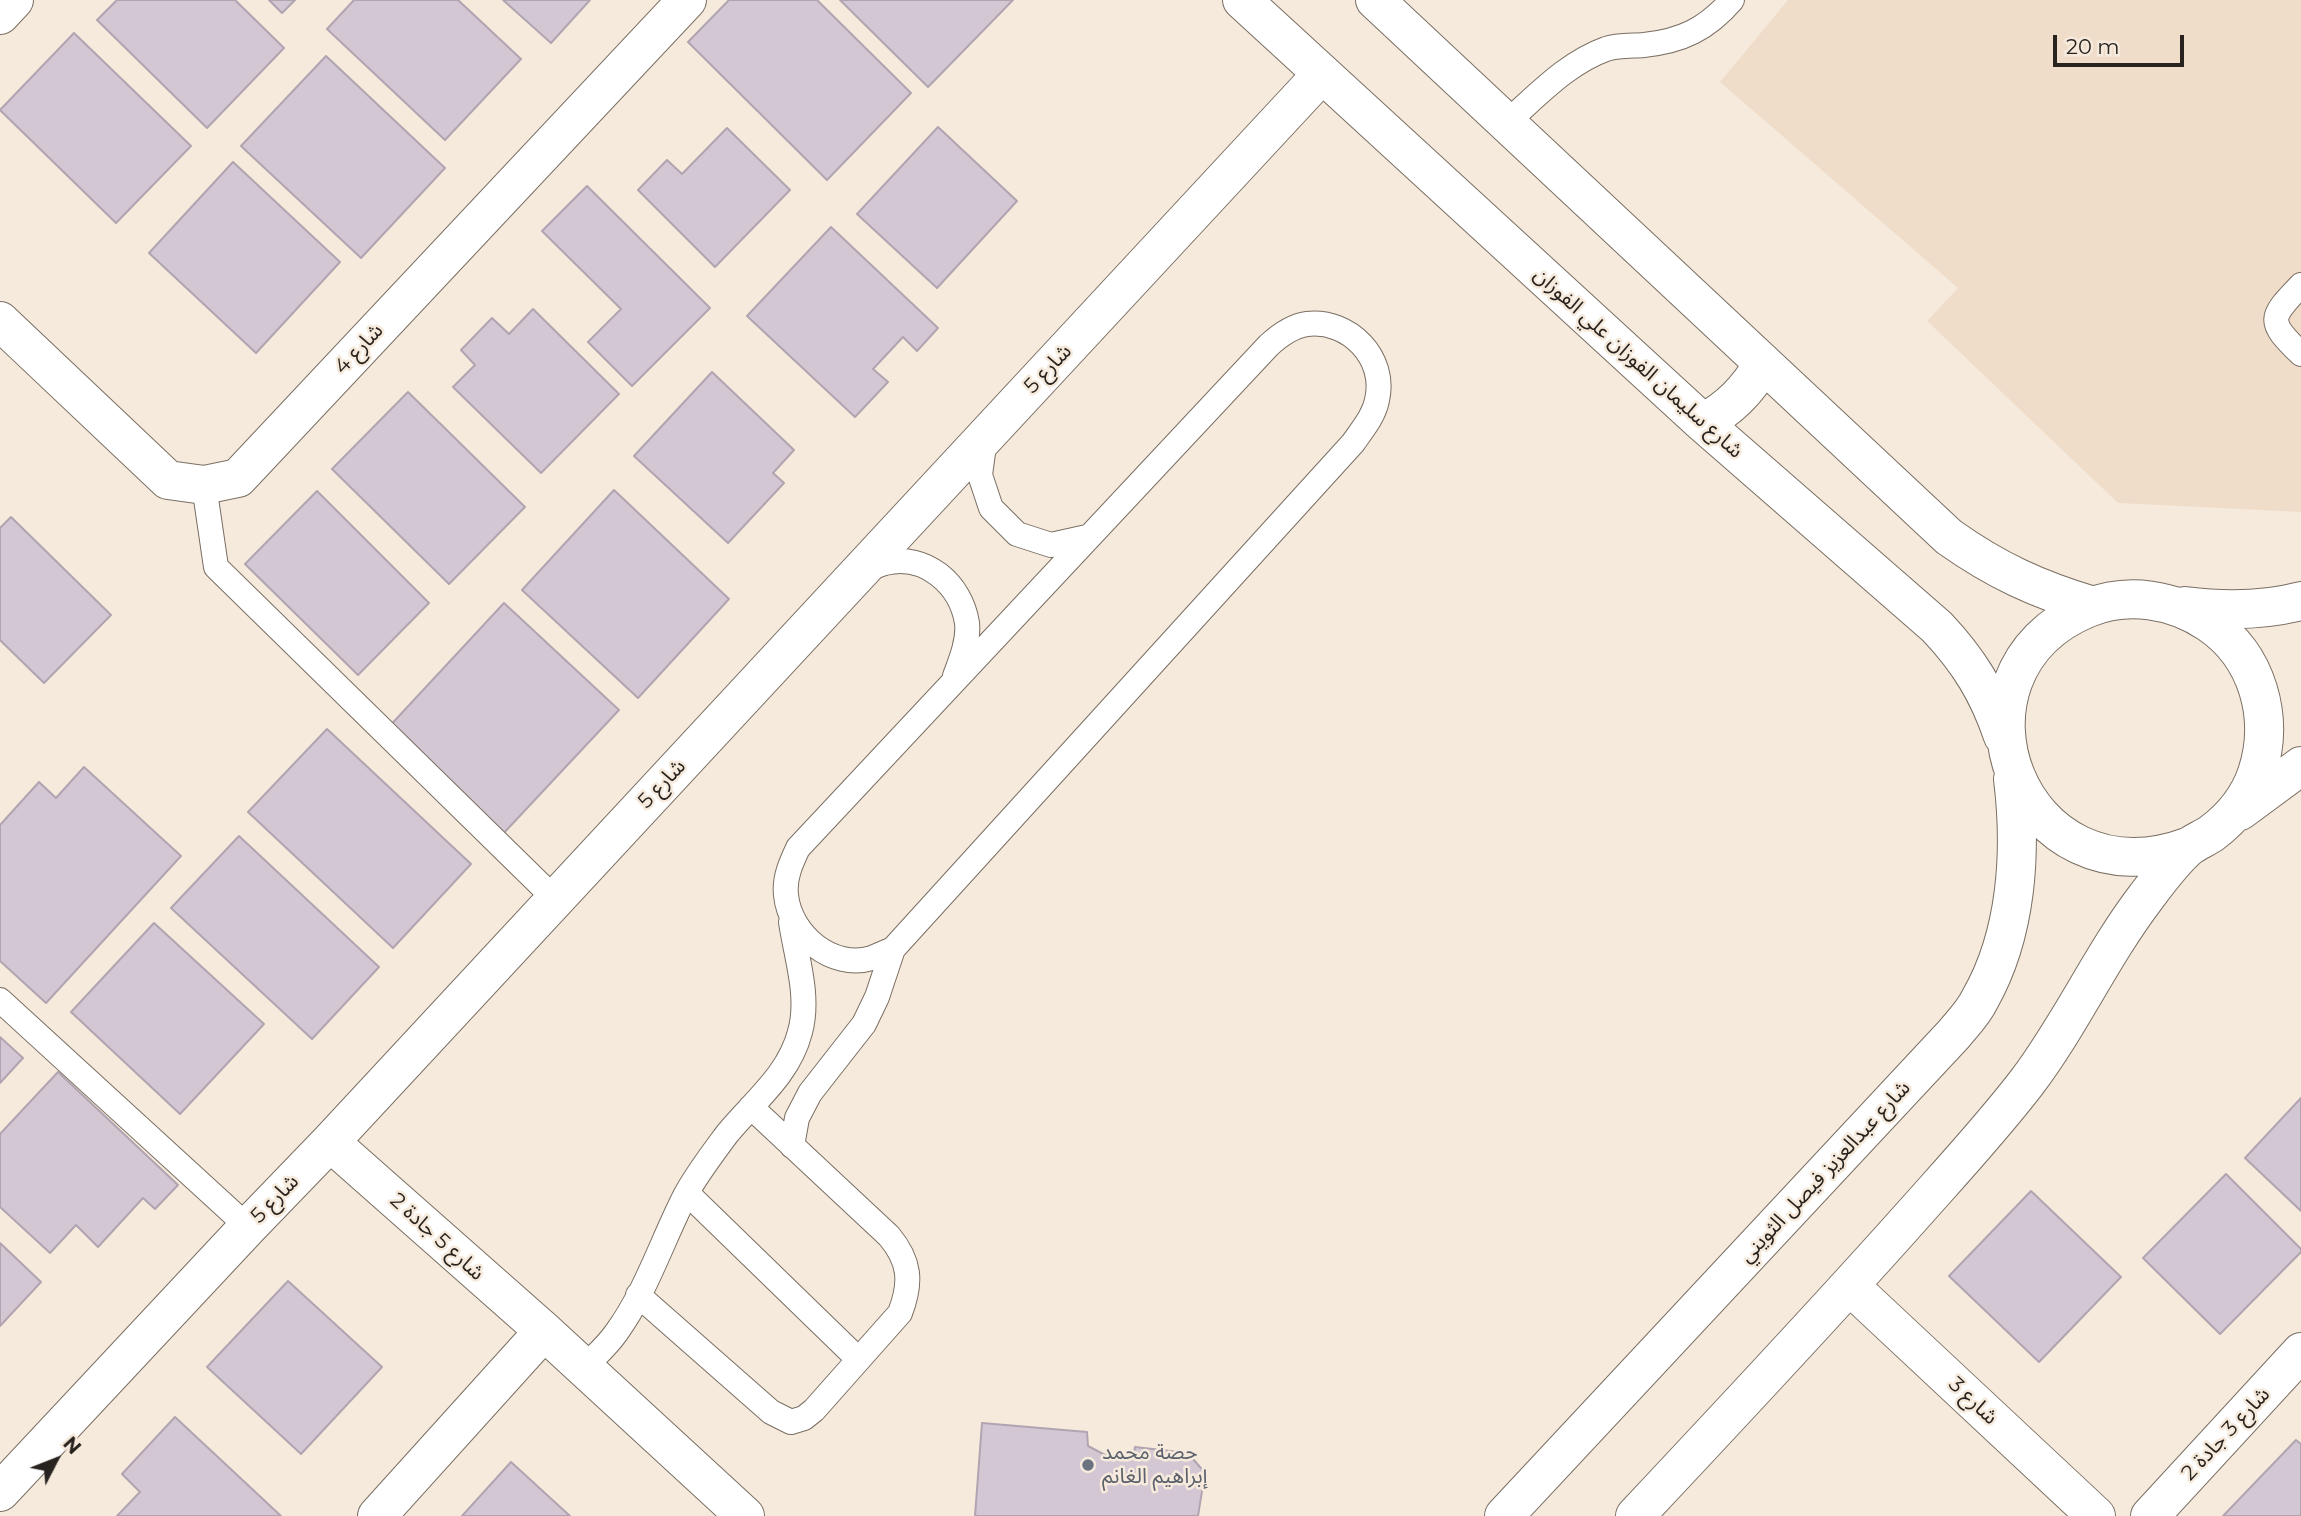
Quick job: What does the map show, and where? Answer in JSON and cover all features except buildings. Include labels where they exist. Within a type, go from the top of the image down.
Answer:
[{"type":"street","points":[[0,15],[14,0]]},
{"type":"street","name":"شارع 4","points":[[0,321],[167,480],[204,485],[238,478],[687,0]]},
{"type":"street","name":"شارع سليمان الفوزان علي الفوزان","points":[[1242,0],[1703,423],[1937,627],[1981,682],[1993,707],[2009,756]]},
{"type":"street","points":[[1375,0],[1949,537],[2008,575],[2050,593],[2094,606]]},
{"type":"street","name":"شارع 5","points":[[0,1492],[330,1142],[1322,74]]},
{"type":"street","points":[[1703,423],[1738,400],[1763,364]]},
{"type":"street","points":[[2301,601],[2232,611],[2148,600],[2120,600],[2094,606],[2069,617],[2047,633],[2029,654],[2016,677],[2005,724],[2009,756],[2020,789],[2034,810],[2051,828],[2083,846],[2118,858],[2167,855],[2190,846],[2211,834],[2301,766]]},
{"type":"street","points":[[2171,604],[2214,626],[2231,642],[2246,662],[2263,707],[2265,731],[2262,755],[2245,799],[2230,818]]},
{"type":"street","name":"شارع عبدالعزيز فيصل الثويني","points":[[1504,1516],[1954,1034],[1979,1002],[2004,939],[2012,902],[2016,835],[2009,756]]},
{"type":"street","points":[[1635,1516],[1850,1286],[2025,1085],[2116,938],[2150,892],[2190,846]]},
{"type":"street","name":"شارع 5 جادة 2","points":[[330,1142],[544,1331],[746,1516]]},
{"type":"street","name":"شارع 3","points":[[1850,1286],[2096,1516]]},
{"type":"street","points":[[377,1516],[544,1331]]},
{"type":"street","name":"شارع 3 جادة 2","points":[[2150,1516],[2301,1352]]},
{"type":"lane","points":[[1507,122],[1572,65],[1608,48],[1666,43],[1690,34],[1714,20],[1732,0]]},
{"type":"lane","points":[[2301,285],[2278,310],[2276,317],[2278,332],[2301,354]]},
{"type":"lane","points":[[584,1368],[614,1336],[638,1295],[687,1193],[727,1135],[771,1086],[795,1048],[801,1029],[802,980],[785,894],[788,870],[798,848],[1087,537],[1282,333],[1306,324],[1330,325],[1353,335],[1369,353],[1378,376],[1377,401],[1367,423],[1353,443],[892,949],[871,958],[846,960],[824,952],[804,937],[791,918]]},
{"type":"lane","points":[[985,438],[980,475],[991,509],[1017,534],[1051,545],[1087,537]]},
{"type":"lane","points":[[204,485],[216,567],[555,899]]},
{"type":"lane","points":[[859,572],[887,562],[915,562],[941,575],[959,597],[967,625],[963,653],[954,680]]},
{"type":"lane","points":[[792,1146],[797,1118],[810,1093],[864,1024],[877,997],[892,949]]},
{"type":"lane","points":[[0,1000],[248,1227]]},
{"type":"lane","points":[[638,1295],[771,1412],[791,1422],[804,1418],[814,1410],[900,1313],[908,1293],[907,1269],[901,1250],[751,1107]]},
{"type":"lane","points":[[687,1193],[858,1359]]},
{"type":"shaded area","points":[[1788,0],[2301,0],[2301,512],[2118,503],[1927,321],[1958,288],[1720,82]]},
{"type":"place","name":"حصة محمد إبراهيم الغانم","points":[[1088,1465]]}]
